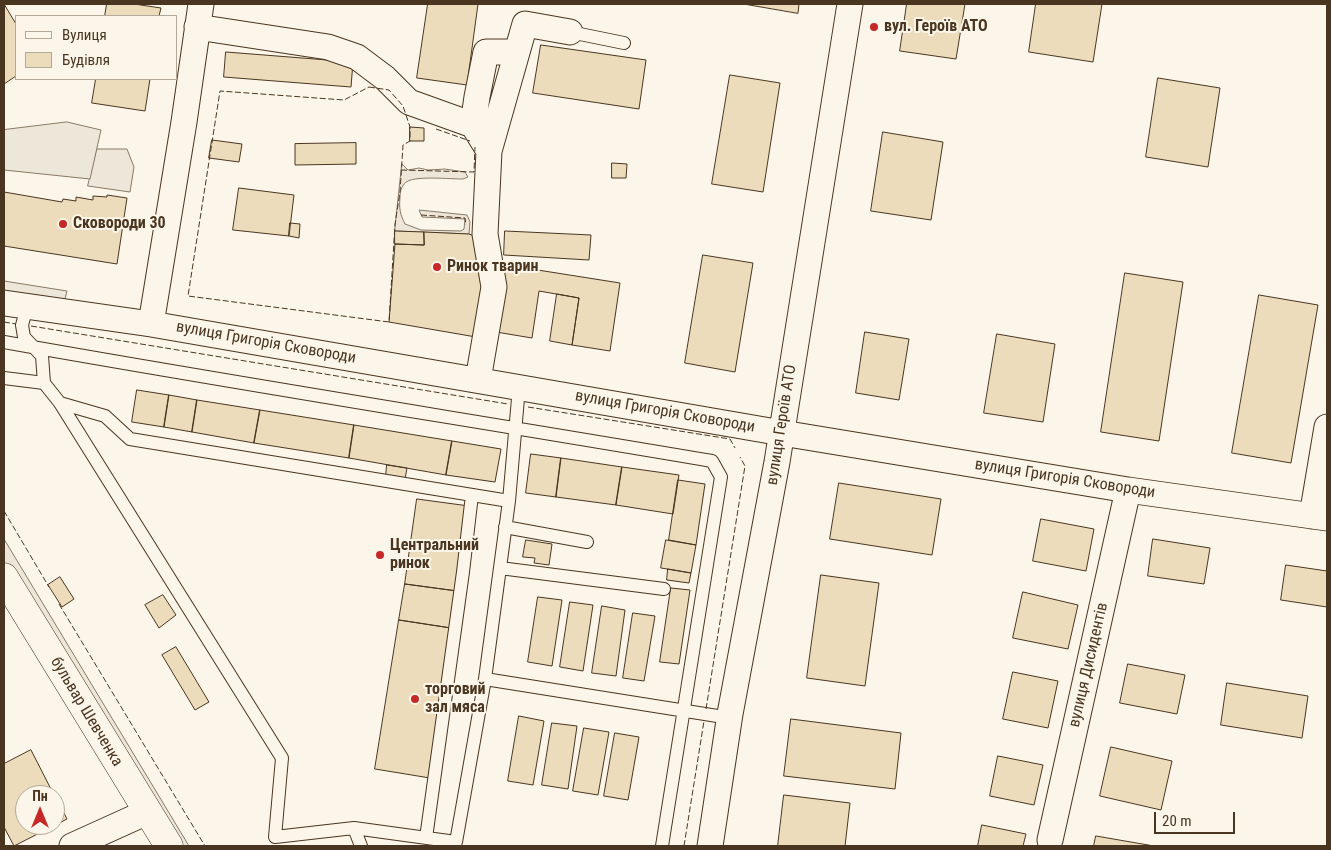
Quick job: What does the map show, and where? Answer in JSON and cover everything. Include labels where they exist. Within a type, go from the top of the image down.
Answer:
[{"type":"street","name":"вулиця Героїв АТО","points":[[710,846],[730,718],[782,433],[850,4]]},
{"type":"street","points":[[151,324],[184,122],[199,16],[328,47],[357,57],[385,78],[409,102],[473,125],[489,151]]},
{"type":"street","points":[[478,380],[494,287],[485,234],[489,151],[525,24],[570,32]]},
{"type":"street","points":[[473,125],[486,52],[517,52]]},
{"type":"street","name":"вулиця Григорія Сковороди","points":[[15,305],[151,324],[782,433],[1128,490],[1320,517]]},
{"type":"street","points":[[1320,517],[1327,427]]},
{"type":"street","name":"вулиця Дисидентів","points":[[1050,840],[1128,490]]},
{"type":"street","name":"бульвар Шевченка","points":[[4,577],[146,812],[169,846]]},
{"type":"street","points":[[72,846],[146,812]]},
{"type":"lane","points":[[570,32],[624,43]]},
{"type":"lane","points":[[15,305],[24,337],[42,356],[44,383],[60,403],[282,758],[275,837],[354,828],[456,842],[485,679],[509,501],[519,387]]},
{"type":"lane","points":[[4,342],[712,461],[721,477],[662,846]]},
{"type":"lane","points":[[4,378],[44,383]]},
{"type":"lane","points":[[60,403],[105,416],[130,438],[509,501]]},
{"type":"lane","points":[[426,838],[462,581],[472,495]]},
{"type":"lane","points":[[505,527],[587,542]]},
{"type":"lane","points":[[500,568],[664,589]]},
{"type":"lane","points":[[485,679],[730,718]]},
{"type":"lane","points":[[354,828],[361,846]]},
{"type":"shaded area","points":[[67,122],[101,130],[90,179],[4,170],[4,130]]},
{"type":"shaded area","points":[[97,149],[127,149],[134,167],[130,192],[88,186]]},
{"type":"shaded area","points":[[402,164],[408,170],[419,168],[465,172],[468,177],[463,179],[426,178],[408,181],[401,190],[400,208],[405,224],[421,230],[461,231],[464,229],[465,219],[422,217],[419,210],[467,215],[470,222],[469,234],[395,231]]},
{"type":"shaded area","points":[[4,281],[67,291],[63,307],[4,296]]},
{"type":"shaded area","points":[[4,539],[189,846],[175,846],[4,563]]},
{"type":"building","points":[[4,4],[15,22],[15,77],[4,84]]},
{"type":"building","points":[[107,4],[134,4],[161,8],[159,15],[105,15]]},
{"type":"building","points":[[428,4],[478,4],[467,85],[417,78]]},
{"type":"building","points":[[744,4],[799,4],[798,13]]},
{"type":"building","points":[[907,4],[965,4],[956,59],[900,51]]},
{"type":"building","points":[[1036,4],[1102,4],[1093,62],[1029,52]]},
{"type":"building","points":[[541,45],[646,60],[639,109],[533,93]]},
{"type":"building","points":[[226,52],[353,62],[351,87],[224,77]]},
{"type":"building","points":[[730,75],[780,83],[763,192],[712,184]]},
{"type":"building","points":[[1158,78],[1220,88],[1208,167],[1146,157]]},
{"type":"building","points":[[96,80],[150,80],[145,111],[92,103]]},
{"type":"building","points":[[410,127],[424,128],[424,141],[410,141]]},
{"type":"building","points":[[883,132],[943,142],[931,220],[871,211]]},
{"type":"building","points":[[212,140],[242,144],[239,162],[209,158]]},
{"type":"building","points":[[356,143],[356,164],[295,165],[295,144]]},
{"type":"building","points":[[612,163],[627,164],[626,178],[612,178]]},
{"type":"building","points":[[239,188],[294,195],[289,236],[233,230]]},
{"type":"building","name":"Сковороди 30","points":[[4,192],[62,202],[63,199],[76,201],[76,197],[93,200],[93,196],[107,197],[107,195],[127,198],[117,264],[4,246]]},
{"type":"building","points":[[290,223],[300,224],[299,238],[289,236]]},
{"type":"building","points":[[395,231],[424,232],[424,245],[395,244]]},
{"type":"building","points":[[505,231],[591,235],[589,260],[504,255]]},
{"type":"building","name":"Ринок тварин","points":[[424,232],[469,234],[477,237],[485,288],[476,337],[389,322],[395,244],[424,245]]},
{"type":"building","points":[[703,255],[753,263],[735,372],[685,363]]},
{"type":"building","points":[[506,265],[620,283],[610,351],[572,345],[579,298],[539,291],[532,338],[496,332]]},
{"type":"building","points":[[1125,273],[1183,282],[1159,441],[1101,432]]},
{"type":"building","points":[[557,294],[579,298],[572,345],[550,341]]},
{"type":"building","points":[[1259,295],[1318,305],[1291,463],[1232,453]]},
{"type":"building","points":[[865,332],[909,339],[899,400],[856,393]]},
{"type":"building","points":[[997,334],[1055,344],[1043,422],[984,413]]},
{"type":"building","points":[[137,390],[169,395],[164,427],[132,422]]},
{"type":"building","points":[[169,395],[197,400],[192,432],[164,427]]},
{"type":"building","points":[[197,400],[260,410],[254,443],[192,432]]},
{"type":"building","points":[[260,410],[354,425],[349,458],[254,443]]},
{"type":"building","points":[[354,425],[452,441],[446,475],[349,458]]},
{"type":"building","points":[[452,441],[501,449],[495,482],[446,475]]},
{"type":"building","points":[[531,454],[561,458],[556,497],[526,493]]},
{"type":"building","points":[[561,458],[622,467],[616,505],[556,497]]},
{"type":"building","points":[[387,465],[407,468],[405,479],[386,476]]},
{"type":"building","points":[[622,467],[679,475],[673,514],[616,505]]},
{"type":"building","points":[[678,480],[705,484],[696,545],[669,540]]},
{"type":"building","points":[[839,483],[941,499],[932,555],[830,539]]},
{"type":"building","points":[[417,499],[469,506],[457,591],[405,584]]},
{"type":"building","points":[[1041,519],[1094,529],[1086,571],[1033,561]]},
{"type":"building","points":[[1153,539],[1210,548],[1204,584],[1148,576]]},
{"type":"building","points":[[526,540],[552,544],[549,565],[534,563],[535,558],[523,557]]},
{"type":"building","points":[[666,540],[696,545],[691,573],[661,568]]},
{"type":"building","points":[[1286,565],[1327,571],[1327,607],[1281,600]]},
{"type":"building","points":[[668,569],[691,573],[689,583],[667,580]]},
{"type":"building","points":[[821,575],[879,583],[865,686],[807,678]]},
{"type":"building","points":[[60,577],[74,599],[62,607],[48,585]]},
{"type":"building","points":[[405,584],[457,591],[451,628],[399,620]]},
{"type":"building","points":[[671,588],[690,590],[679,664],[660,662]]},
{"type":"building","points":[[1023,592],[1078,605],[1068,649],[1013,638]]},
{"type":"building","points":[[163,595],[176,615],[159,628],[145,605]]},
{"type":"building","points":[[538,597],[562,600],[552,666],[528,662]]},
{"type":"building","points":[[570,602],[593,605],[583,671],[560,667]]},
{"type":"building","points":[[602,606],[625,610],[616,676],[592,673]]},
{"type":"building","points":[[633,613],[655,616],[644,681],[623,678]]},
{"type":"building","name":"торговий зал мяса","points":[[399,620],[451,628],[430,778],[375,769]]},
{"type":"building","points":[[176,647],[209,702],[195,710],[162,655]]},
{"type":"building","points":[[1128,664],[1185,675],[1177,714],[1120,703]]},
{"type":"building","points":[[1013,672],[1058,681],[1048,728],[1003,719]]},
{"type":"building","points":[[1227,683],[1308,696],[1302,738],[1221,725]]},
{"type":"building","points":[[519,716],[544,721],[533,785],[508,781]]},
{"type":"building","points":[[791,719],[901,733],[895,789],[784,776]]},
{"type":"building","points":[[552,723],[577,726],[568,789],[542,785]]},
{"type":"building","points":[[584,728],[609,732],[598,795],[573,791]]},
{"type":"building","points":[[615,733],[639,737],[628,800],[604,796]]},
{"type":"building","points":[[1111,747],[1172,761],[1161,810],[1100,796]]},
{"type":"building","points":[[31,750],[49,785],[15,785],[15,835],[36,835],[14,846],[4,827],[4,764]]},
{"type":"building","points":[[998,756],[1043,765],[1034,805],[990,796]]},
{"type":"building","points":[[784,795],[850,803],[845,846],[778,846]]},
{"type":"building","points":[[982,825],[1026,834],[1023,846],[978,846]]},
{"type":"building","points":[[1096,836],[1154,846],[1094,846]]},
{"type":"fence","points":[[369,87],[389,90],[403,106],[410,127],[410,141],[403,145],[400,192],[395,224],[389,322],[188,296],[220,91],[344,100],[369,87]]},
{"type":"fence","points":[[436,129],[470,141]]},
{"type":"fence","points":[[401,170],[474,172],[475,147]]},
{"type":"fence","points":[[421,215],[465,218],[466,225]]},
{"type":"fence","points":[[4,322],[16,324]]},
{"type":"fence","points":[[31,326],[508,404]]},
{"type":"fence","points":[[528,407],[730,439],[735,448]]},
{"type":"fence","points":[[706,709],[745,466],[740,457]]},
{"type":"fence","points":[[4,511],[49,587]]},
{"type":"fence","points":[[59,604],[205,846]]},
{"type":"fence","points":[[684,846],[704,721]]},
{"type":"place","name":"вул. Героїв АТО","points":[[874,27]]},
{"type":"place","name":"Сковороди 30","points":[[63,224]]},
{"type":"place","name":"Ринок тварин","points":[[437,267]]},
{"type":"place","name":"Центральний ринок","points":[[380,555]]},
{"type":"place","name":"торговий зал мяса","points":[[415,699]]}]
